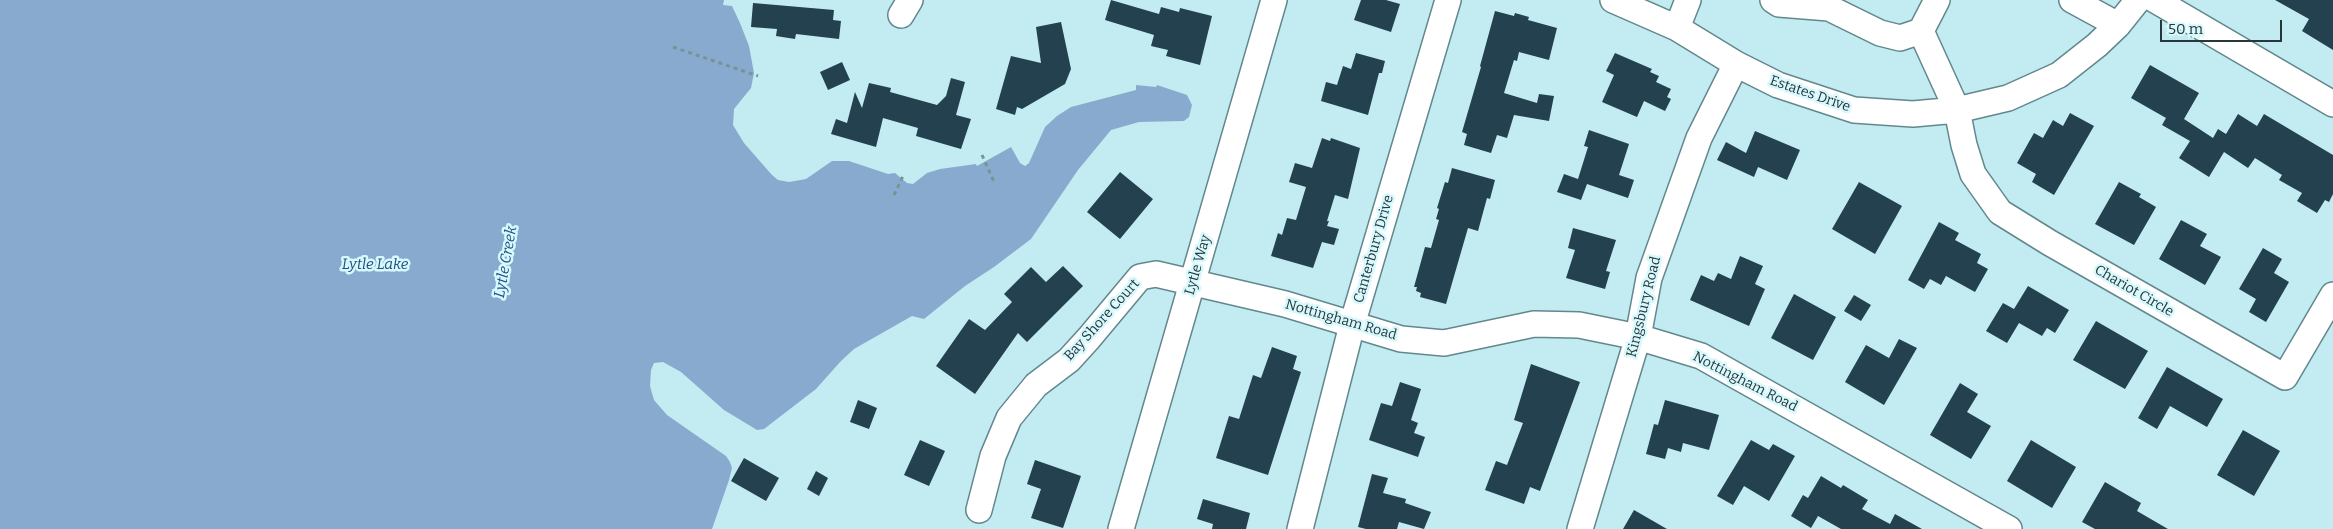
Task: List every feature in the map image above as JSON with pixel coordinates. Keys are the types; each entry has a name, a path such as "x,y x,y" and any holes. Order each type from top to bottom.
{"street":[{"name":"Lytle Way","path":"1121,529 1274,0"},
{"name":"Canterbury Drive","path":"1300,529 1352,325 1448,0"},
{"path":"1677,28 1688,0"},
{"path":"1773,0 1779,4 1829,8 1880,33 1911,34 1933,57 1957,110"},
{"path":"1911,34 1937,0"},
{"path":"2072,0 2118,25"},
{"name":"Estates Drive","path":"1622,1 1677,28 1736,64 1778,85 1854,110 1913,114 1957,110 2008,98 2059,74 2118,25 2138,0"},
{"path":"2155,0 2333,104"},
{"name":"Kingsbury Road","path":"1580,529 1638,337 1649,278 1699,138 1736,64"},
{"name":"Chariot Circle","path":"1957,110 1964,145 1973,174 2000,212 2050,243 2285,377 2333,295"},
{"name":"Bay Shore Court","path":"978,510 993,456 1009,418 1036,385 1074,354 1140,277 1156,274 1193,282"},
{"name":"Nottingham Road","path":"1193,282 1285,304 1401,339 1444,343 1534,324 1579,325 1638,337 1702,356 2008,529"}],"path":[{"path":"673,47 758,76"},
{"path":"982,155 994,182"},
{"path":"894,195 903,176"}],"water":[{"name":"Lytle Lake","path":"0,0 724,0 723,5 732,6 740,23 749,46 754,73 751,88 734,109 733,125 744,143 772,175 778,180 789,182 806,179 832,161 849,161 888,174 895,173 907,183 913,184 927,173 940,169 976,164 977,166 1011,147 1020,163 1025,166 1029,163 1045,127 1057,116 1071,107 1136,90 1136,85 1156,87 1157,85 1187,95 1192,105 1189,117 1184,121 1139,122 1111,130 1078,170 1031,239 965,286 924,319 912,316 854,349 816,389 764,429 757,430 724,410 681,372 663,362 654,363 651,370 650,386 654,400 667,415 726,456 730,462 732,468 729,480 712,529 0,529"}],"building":[{"path":"1111,0 1159,14 1161,7 1179,12 1180,8 1212,16 1200,65 1166,56 1168,50 1151,46 1154,35 1105,20"},
{"path":"1361,0 1386,0 1400,4 1391,32 1354,20"},
{"path":"2275,0 2333,0 2333,50 2302,31 2309,19"},
{"path":"753,3 834,10 833,20 841,21 839,39 796,34 795,39 776,36 777,29 751,27"},
{"path":"1495,11 1514,16 1515,13 1529,17 1528,20 1557,28 1549,60 1519,52 1517,61 1514,60 1504,93 1537,103 1539,94 1554,96 1549,121 1514,115 1507,138 1497,135 1491,153 1464,145 1467,134 1462,132"},
{"path":"1061,22 1071,69 1065,84 1022,109 1017,107 1015,115 996,109 1011,56 1041,63 1036,27"},
{"path":"1356,53 1385,61 1382,73 1379,73 1368,115 1321,101 1326,82 1337,85 1343,66 1351,69"},
{"path":"1615,53 1652,69 1650,72 1659,76 1656,82 1671,89 1667,97 1671,99 1665,111 1644,101 1637,117 1602,102 1614,75 1606,71"},
{"path":"842,62 850,80 828,90 820,72"},
{"path":"2150,65 2199,93 2184,119 2213,138 2218,129 2226,134 2238,114 2257,126 2264,114 2333,155 2333,194 2329,202 2325,200 2317,213 2297,201 2302,193 2279,180 2282,175 2255,158 2248,168 2224,152 2209,177 2179,158 2190,141 2162,125 2166,118 2131,98"},
{"path":"951,78 965,82 956,115 971,119 961,149 916,136 918,128 883,118 876,147 831,134 836,119 847,123 855,92 862,108 869,83 891,88 890,92 937,105 946,96"},
{"path":"2070,113 2094,126 2054,195 2032,182 2036,174 2017,163 2034,133 2043,138 2053,120 2063,126"},
{"path":"1589,130 1629,144 1619,175 1634,180 1628,198 1587,184 1581,200 1557,192 1564,174 1578,179 1588,147 1584,146"},
{"path":"1755,131 1800,150 1787,180 1758,167 1754,177 1717,160 1726,142 1746,153"},
{"path":"1322,138 1330,141 1331,138 1360,148 1348,199 1335,195 1327,221 1329,221 1327,226 1339,229 1334,245 1322,242 1313,268 1271,256 1278,233 1282,235 1287,218 1296,220 1306,187 1289,182 1295,163 1312,168"},
{"path":"1452,168 1495,180 1490,199 1487,198 1478,231 1468,228 1446,304 1420,297 1421,293 1416,291 1417,287 1414,287 1425,247 1431,248 1439,220 1436,219 1439,209 1437,208 1445,182 1448,183"},
{"path":"1120,172 1153,199 1120,239 1087,212"},
{"path":"1859,182 1902,206 1875,254 1832,229"},
{"path":"2119,182 2141,194 2139,197 2156,207 2134,245 2095,224"},
{"path":"2181,220 2207,234 2200,246 2221,257 2205,285 2159,259"},
{"path":"1939,222 1959,233 1955,240 1981,254 1977,263 1988,269 1975,292 1946,276 1941,285 1930,279 1924,289 1908,280"},
{"path":"1573,228 1616,240 1606,271 1610,272 1605,289 1566,278 1575,250 1568,248"},
{"path":"2263,248 2282,259 2274,273 2289,282 2266,322 2249,312 2256,299 2239,289"},
{"path":"1740,256 1763,266 1755,284 1765,289 1749,326 1690,300 1701,275 1714,281 1718,273 1731,279"},
{"path":"1063,266 1083,286 1027,342 1018,333 975,394 936,366 969,319 985,330 1012,302 1004,294 1031,267 1046,282"},
{"path":"2028,286 2069,310 2055,333 2047,328 2042,336 2019,323 2007,343 1986,331 2003,303 2014,309"},
{"path":"1794,294 1836,317 1813,360 1771,338"},
{"path":"1854,295 1871,305 1861,321 1844,311"},
{"path":"2096,321 2148,351 2125,389 2073,360"},
{"path":"1899,339 1917,348 1884,405 1845,382 1866,345 1889,358"},
{"path":"1272,347 1297,356 1293,369 1301,372 1268,475 1216,458 1229,416 1239,419 1253,375 1261,378"},
{"path":"1531,364 1580,382 1540,491 1530,487 1524,504 1485,490 1496,461 1507,465 1523,423 1514,420"},
{"path":"2167,367 2223,399 2207,427 2170,406 2157,429 2138,418"},
{"path":"1400,382 1421,389 1411,420 1418,423 1414,433 1425,437 1418,457 1369,440 1381,403 1392,406"},
{"path":"1960,383 1978,394 1967,412 1991,426 1971,459 1930,435"},
{"path":"858,400 877,408 869,429 850,422"},
{"path":"1665,400 1719,415 1709,450 1683,443 1681,452 1668,448 1665,459 1646,454 1654,424 1658,425"},
{"path":"2243,430 2280,451 2254,496 2217,475"},
{"path":"920,440 945,451 929,486 904,475"},
{"path":"1751,440 1769,450 1773,444 1795,456 1769,501 1744,486 1733,505 1717,496"},
{"path":"2031,440 2076,467 2052,508 2007,481"},
{"path":"744,458 779,478 766,501 731,481"},
{"path":"1035,460 1081,476 1063,528 1031,518 1041,489 1027,484"},
{"path":"816,471 828,478 819,496 807,489"},
{"path":"1372,474 1388,478 1383,493 1406,499 1405,503 1431,512 1424,529 1399,522 1397,529 1366,529 1358,527"},
{"path":"1821,476 1841,488 1843,485 1868,500 1862,509 1890,524 1895,514 1922,529 1841,529 1818,516 1811,528 1791,516 1803,495 1808,498"},
{"path":"2105,482 2141,503 2137,511 2168,529 2095,529 2082,522"},
{"path":"1203,499 1250,513 1246,529 1212,529 1213,524 1197,519"},
{"path":"1634,510 1667,529 1623,529"}],"water label":[{"name":"Lytle Creek","path":"506,262"}]}
